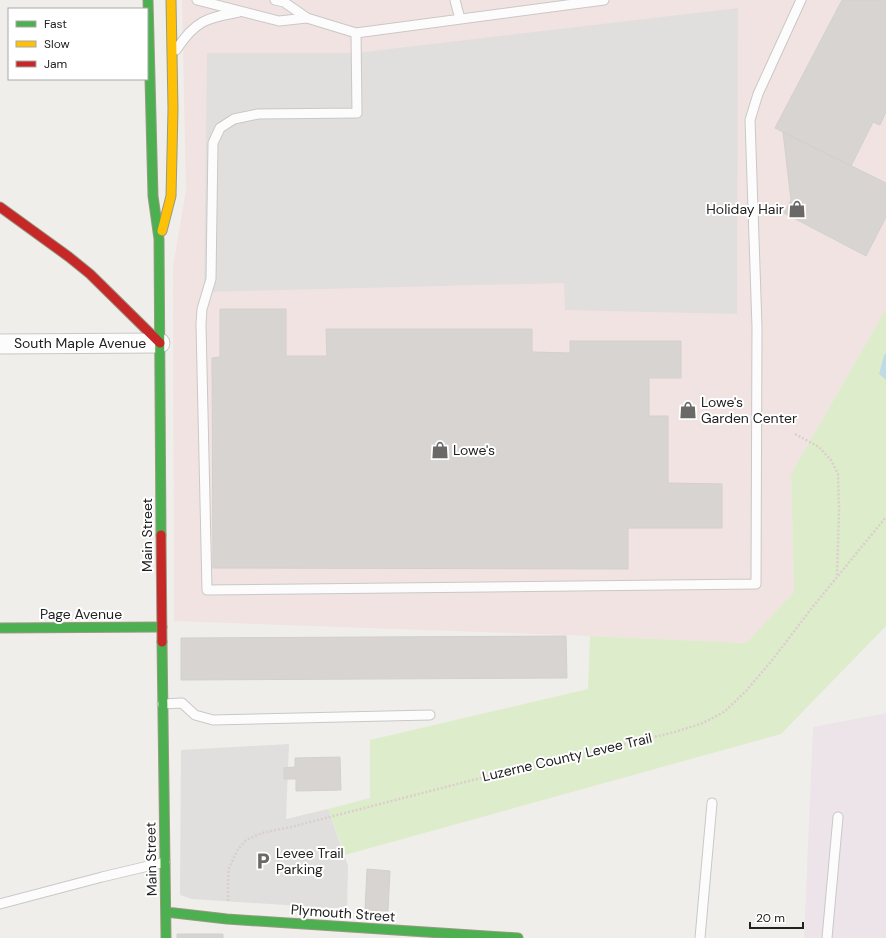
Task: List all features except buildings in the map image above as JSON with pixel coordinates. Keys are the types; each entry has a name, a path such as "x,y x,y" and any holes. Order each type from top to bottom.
{"street":[{"path":"148,0 153,196 159,240"},
{"path":"159,240 171,196 173,109 171,0"},
{"path":"0,207 90,274 160,343"},
{"name":"Main Street","path":"159,240 162,704 166,938"},
{"name":"South Maple Avenue","path":"0,344 160,343"},
{"name":"Page Avenue","path":"0,628 162,627"},
{"name":"Plymouth Street","path":"166,912 227,919 518,938"}],"lane":[{"path":"197,0 279,21 307,18"},
{"path":"275,0 284,2 307,18 356,33 603,0"},
{"path":"455,0 460,19"},
{"path":"356,33 358,113 258,114 234,119 220,128 213,143 210,280 202,309 201,324 207,590 756,584 757,326 750,120 758,94 801,0"},
{"path":"172,56 193,29 204,21 217,16 242,11"},
{"path":"162,704 182,703 195,715 213,720 430,715"},
{"path":"700,938 712,803"},
{"path":"827,938 838,817"},
{"path":"0,904 165,862"}],"path":[{"path":"795,434 819,447 831,460 838,474 838,577"},
{"name":"Luzerne County Levee Trail","path":"227,919 229,868 238,848 246,840 262,833 295,826 477,779 675,732 703,723 724,712 746,691 773,659 811,609 886,517"}],"shaded area":[{"path":"182,0 886,0 886,309 791,474 794,592 746,643 174,621 173,267 186,190"},
{"path":"738,8 737,314 565,310 564,283 204,292 207,53 356,53"},
{"path":"886,713 886,938 804,938 813,727"},
{"path":"289,744 286,819 328,809 348,866 347,909 192,899 180,895 181,750"}],"green space":[{"path":"886,309 886,353 884,355 879,374 886,380 886,626 781,734 345,855 328,809 370,798 370,740 588,689 590,636 746,643 794,592 791,474"}],"water":[{"path":"886,353 886,380 879,374 884,355"}],"traffic: fast":[{"path":"148,0 153,196 159,239 161,535"},
{"path":"0,628 162,627"},
{"path":"162,642 166,938"},
{"path":"166,912 227,919 518,938"}],"traffic: slow":[{"path":"162,231 171,196 173,109 171,0"}],"traffic: jam":[{"path":"0,207 90,274 160,343"},
{"path":"161,535 162,642"}],"place":[{"name":"Holiday Hair","path":"797,209"},
{"name":"Lowe's Garden Center","path":"688,410"},
{"name":"Lowe's","path":"440,450"},
{"name":"Levee Trail Parking","path":"263,861"}]}
